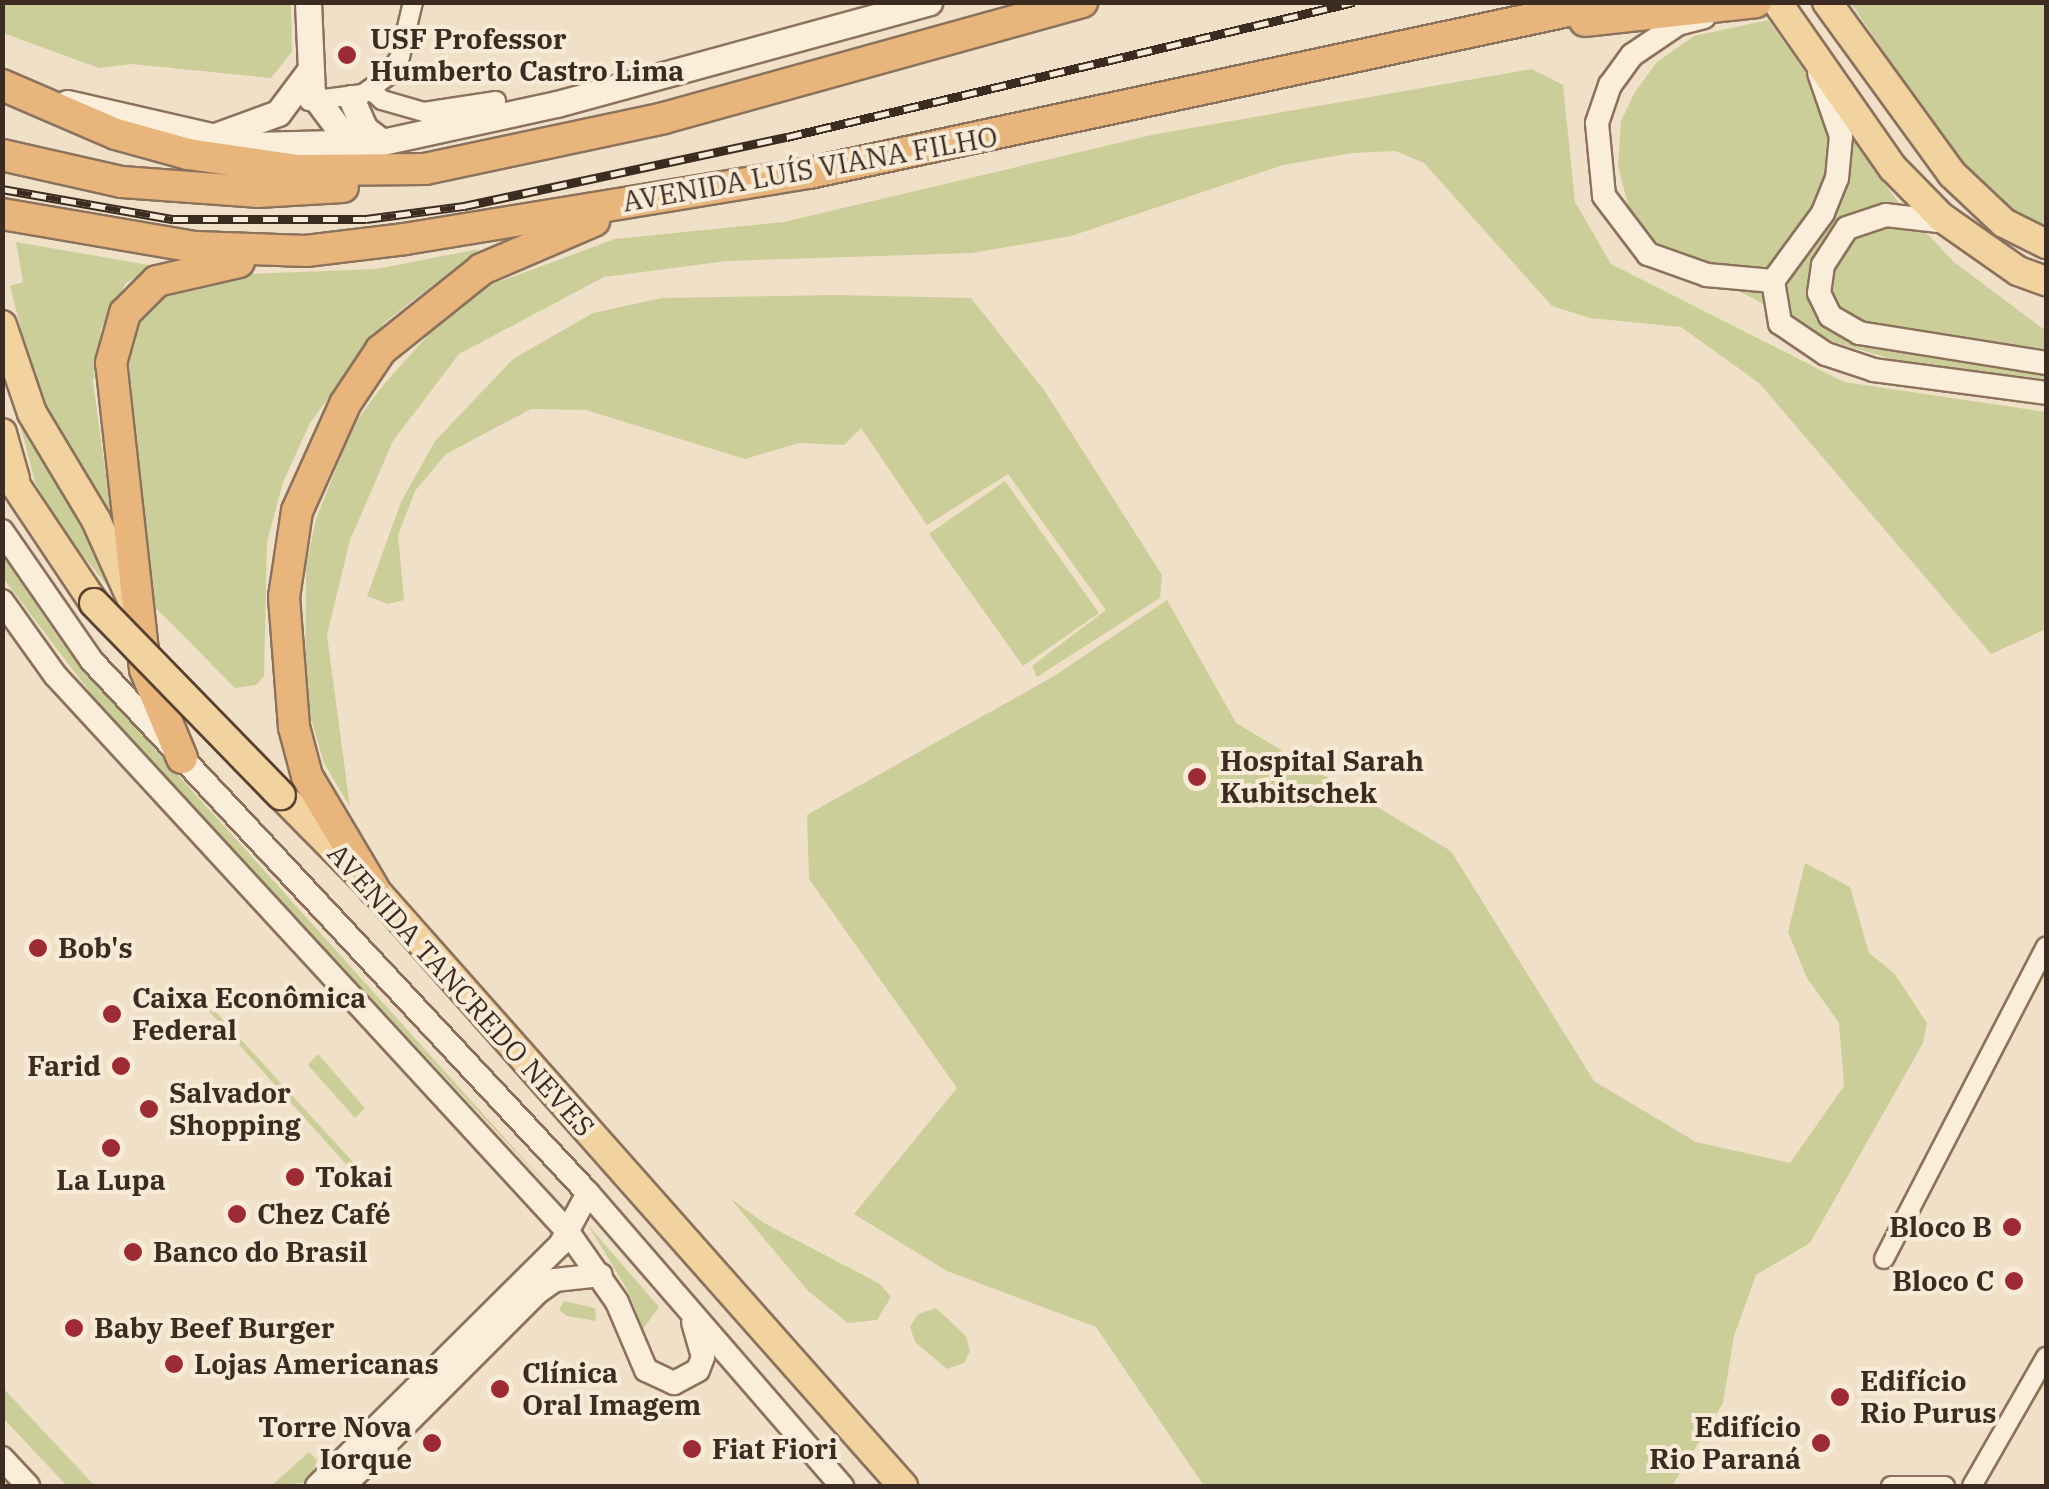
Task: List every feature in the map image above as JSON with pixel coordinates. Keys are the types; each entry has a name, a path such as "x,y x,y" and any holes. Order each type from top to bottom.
{"highway":[{"path":"2,156 122,182 271,192 362,184 664,118 1082,2"},
{"name":"AVENIDA LUÍS VIANA FILHO","path":"2,214 136,241 306,251 643,201 1080,118 1610,2"},
{"path":"1463,34 1750,4"},
{"path":"10,88 116,134 188,154 298,170 424,170"},
{"path":"374,888 307,776 286,682 288,554 312,466 381,350 431,305 482,268 643,201"},
{"path":"182,758 145,669 134,604 111,385 114,341 126,314 157,281 179,272 306,251"}],"main road":[{"path":"303,100 308,72 308,2"},
{"path":"10,88 209,137 287,147 382,142 538,109 929,2"},
{"path":"1777,2 1894,168 1947,222 2018,270 2046,281"},
{"path":"1827,2 1952,174 2004,223 2046,244"},
{"path":"361,94 365,130 382,142"},
{"path":"209,137 258,125 303,100"},
{"path":"303,100 350,144"},
{"path":"2,326 32,413 96,520 134,604"},
{"path":"2,433 19,495"},
{"name":"AVENIDA TANCREDO NEVES","path":"2,466 94,602 374,888 903,1486"}],"street":[{"path":"361,94 400,57 413,2"},
{"path":"1750,4 1678,24 1632,55 1610,86 1597,122 1597,158 1604,196 1648,254 1707,276 1773,281"},
{"path":"1812,56 1841,136 1838,178 1815,226 1773,281 1780,323 1826,354 1923,381 2046,393"},
{"path":"303,100 361,94 424,112 496,101"},
{"path":"1947,222 1886,215 1847,228 1823,265 1819,294 1830,316 1860,333 2046,364"},
{"path":"2018,270 2046,300"},
{"name":"AVENIDA TANCREDO NEVES","path":"2,530 92,661 588,1194 842,1486"},
{"path":"2,600 55,675 568,1232 601,1275 646,1370 657,1379 688,1379 698,1370 703,1357 688,1309"},
{"path":"1884,1259 2046,947"},
{"path":"318,1486 568,1232 588,1194"},
{"path":"344,1486 538,1292 554,1280 601,1275"},
{"path":"1972,1486 2046,1357"},
{"path":"388,1442 416,1384"},
{"path":"2,1458 28,1486"},
{"path":"1891,1486 1945,1486"}],"green space":[{"path":"2,3 291,3 292,52 271,78 132,64 99,68 3,33"},
{"path":"1851,3 2046,3 2046,230 2011,211 1958,163"},
{"path":"1768,20 1901,206 1954,262 2046,331 2046,379 1901,362 1834,342 1663,250 1630,212 1618,166 1621,121 1635,92 1657,62 1694,36"},
{"path":"1532,69 1563,85 1575,202 1611,264 1844,382 2046,412 2046,629 1991,654 1759,383 1681,327 1590,318 1552,306 1424,163 1396,151 1352,153 1283,165 1071,236 972,253 727,261 604,277 459,354 393,441 350,540 327,635 350,807 324,763 305,698 306,565 316,519 354,424 430,333 490,285 615,239 784,222 1156,134"},
{"path":"16,242 155,266 126,283 101,329 93,382 112,519 64,447 30,364 10,286 23,282"},
{"path":"479,249 384,323 310,423 283,482 267,542 264,676 256,685 235,688 156,608 135,503 120,358 148,300 225,275 376,269"},
{"path":"662,298 971,298 1044,390 1162,575 1160,598 1037,677 1032,666 1106,610 1008,474 927,525 861,428 844,445 799,443 745,459 586,410 531,409 446,454 415,491 398,535 404,600 388,604 367,596 401,502 435,441 513,359 593,313"},
{"path":"9,382 82,518 111,590 61,529 35,482"},
{"path":"1005,481 1099,613 1023,666 929,534"},
{"path":"2,554 58,637 125,716 556,1195 114,724 3,578"},
{"path":"1167,600 1236,723 1451,851 1594,1081 1696,1142 1790,1163 1844,1086 1839,1023 1807,978 1788,932 1805,863 1850,887 1869,953 1894,973 1927,1023 1923,1043 1810,1243 1756,1275 1734,1336 1723,1403 1672,1486 1204,1486 1096,1327 947,1271 854,1214 957,1088 809,879 807,815 1054,676"},
{"path":"212,1008 375,1186 370,1191 207,1009"},
{"path":"318,1054 365,1108 355,1118 308,1065"},
{"path":"730,1198 764,1223 880,1284 891,1297 877,1320 848,1323 808,1291"},
{"path":"588,1225 659,1307 643,1329 628,1291"},
{"path":"564,1301 595,1308 596,1321 567,1316 559,1310"},
{"path":"936,1308 966,1336 970,1351 964,1363 947,1369 915,1342 910,1327 918,1314"},
{"path":"2,1388 95,1486 67,1486 3,1418"},
{"path":"309,1452 317,1460 310,1482 271,1486"}],"railway":[{"path":"2,189 173,219 366,219 464,206 787,137 1354,2"}],"place":[{"name":"USF Professor Humberto Castro Lima","path":"347,55"},
{"name":"Hospital Sarah Kubitschek","path":"1197,777"},
{"name":"Bob's","path":"38,948"},
{"name":"Caixa Econômica Federal","path":"112,1014"},
{"name":"Farid","path":"121,1066"},
{"name":"Salvador Shopping","path":"149,1109"},
{"name":"La Lupa","path":"111,1148"},
{"name":"Tokai","path":"295,1177"},
{"name":"Chez Café","path":"237,1214"},
{"name":"Bloco B","path":"2012,1227"},
{"name":"Banco do Brasil","path":"133,1252"},
{"name":"Bloco C","path":"2014,1281"},
{"name":"Baby Beef Burger","path":"74,1328"},
{"name":"Lojas Americanas","path":"174,1364"},
{"name":"Clínica Oral Imagem","path":"500,1389"},
{"name":"Edifício Rio Purus","path":"1840,1397"},
{"name":"Torre Nova Iorque","path":"432,1443"},
{"name":"Edifício Rio Paraná","path":"1821,1443"},
{"name":"Fiat Fiori","path":"692,1449"}]}
